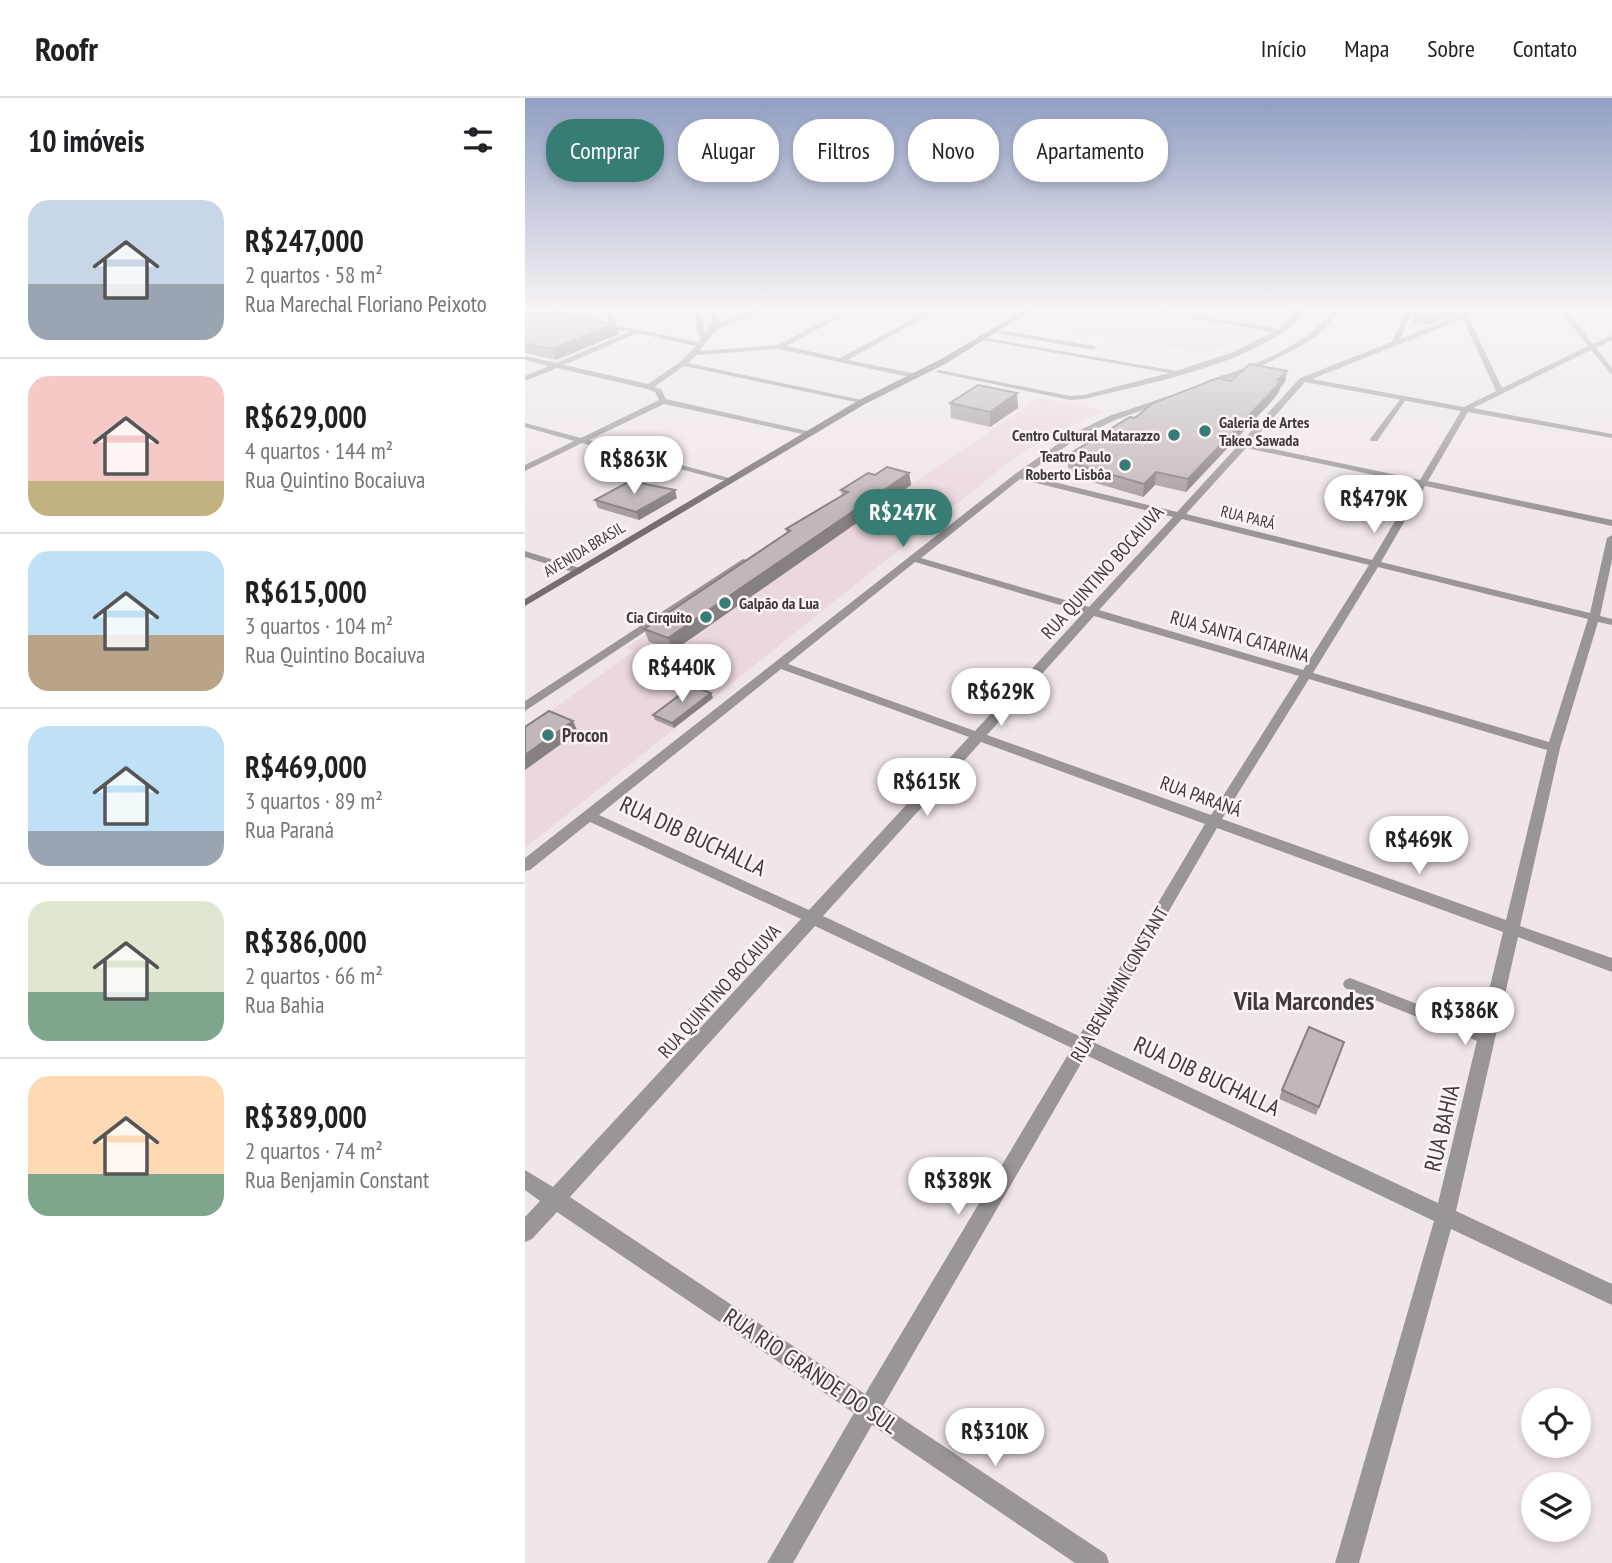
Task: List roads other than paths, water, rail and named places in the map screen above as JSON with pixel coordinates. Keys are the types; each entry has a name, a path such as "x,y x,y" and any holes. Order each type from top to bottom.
{"street":[{"path":"607,377 649,387 658,391 663,401"},
{"path":"649,387 663,377"},
{"path":"746,377 862,402"},
{"name":"AVENIDA BRASIL","path":"525,603 862,402 911,377"},
{"path":"966,377 1070,398 1084,397 1158,377"},
{"path":"525,866 1018,475 1075,436 1112,418 1218,377"},
{"name":"RUA QUINTINO BOCAIUVA","path":"525,1232 1303,380 1310,377"},
{"path":"1494,377 1500,391"},
{"path":"1466,409 1528,377"},
{"path":"1303,380 1612,436"},
{"path":"525,468 663,401 809,434"},
{"name":"RUA BENJAMIN CONSTANT","path":"779,1563 1214,821 1375,564 1466,409"},
{"path":"525,425 730,481"},
{"path":"1244,445 1612,523"},
{"name":"RUA PARÁ","path":"1018,475 1612,622"},
{"name":"RUA BAHIA","path":"1347,1563 1445,1215 1554,748 1594,618 1612,538"},
{"path":"525,554 579,571"},
{"path":"525,707 755,555"},
{"name":"RUA SANTA CATARINA","path":"915,559 1554,748"},
{"name":"RUA PARANÁ","path":"778,664 1612,965"},
{"name":"RUA DIB BUCHALLA","path":"589,816 813,918 1612,1295"},
{"name":"RUA RIO GRANDE DO SUL","path":"525,1179 1097,1563"}],"lane":[{"path":"1374,439 1404,398"},
{"path":"1350,984 1487,1038"}],"place":[{"name":"Galeria de Artes Takeo Sawada","path":"1205,431"},
{"name":"Centro Cultural Matarazzo","path":"1174,435"},
{"name":"Teatro Paulo Roberto Lisbôa","path":"1125,465"},
{"name":"Galpão da Lua","path":"725,603"},
{"name":"Cia Cirquito","path":"706,617"},
{"name":"Procon","path":"548,735"}],"district":[{"name":"Vila Marcondes","path":"1304,1001"}]}
